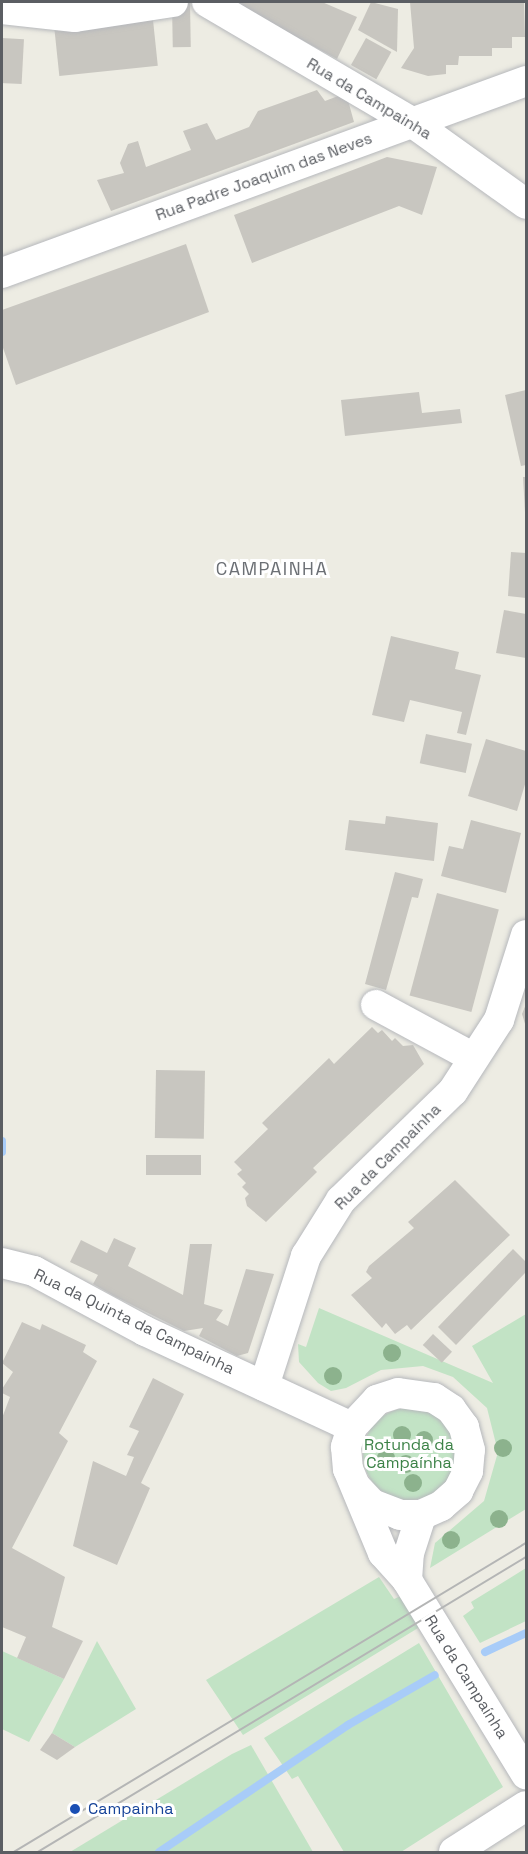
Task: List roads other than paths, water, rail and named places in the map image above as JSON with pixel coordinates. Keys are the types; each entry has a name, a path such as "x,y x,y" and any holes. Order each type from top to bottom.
{"street":[{"path":"2,9 75,17 173,2"},
{"name":"Rua da Campainha","path":"207,2 413,123 526,204"},
{"name":"Rua Padre Joaquim das Neves","path":"2,273 526,81"},
{"name":"Rua da Campainha","path":"264,1386 306,1256 340,1200 453,1091 499,1020 526,935"},
{"path":"376,1005 474,1058"},
{"name":"Rua da Quinta da Campainha","path":"2,1263 34,1271 145,1331 264,1386"},
{"path":"264,1386 352,1426 377,1400 398,1393 434,1398 452,1409 464,1427 470,1450 468,1471 458,1491 441,1506 421,1515 400,1515 372,1504 357,1488"},
{"name":"Rua da Campaínha","path":"352,1426 346,1447 348,1468 382,1552 407,1580 526,1774"},
{"path":"407,1580 410,1552 421,1515"},
{"path":"454,1852 526,1806"}],"waterway":[{"path":"2,1141 2,1152"},
{"path":"485,1652 526,1633"},
{"path":"159,1852 348,1725 435,1675"}],"tram line":[{"path":"14,1852 526,1543"},
{"path":"38,1852 526,1557"}],"place":[{"name":"Campainha","path":"75,1809"}],"district":[{"name":"CAMPAINHA","path":"272,569"}],"park label":[{"name":"Rotunda da Campaínha","path":"409,1454"}]}
